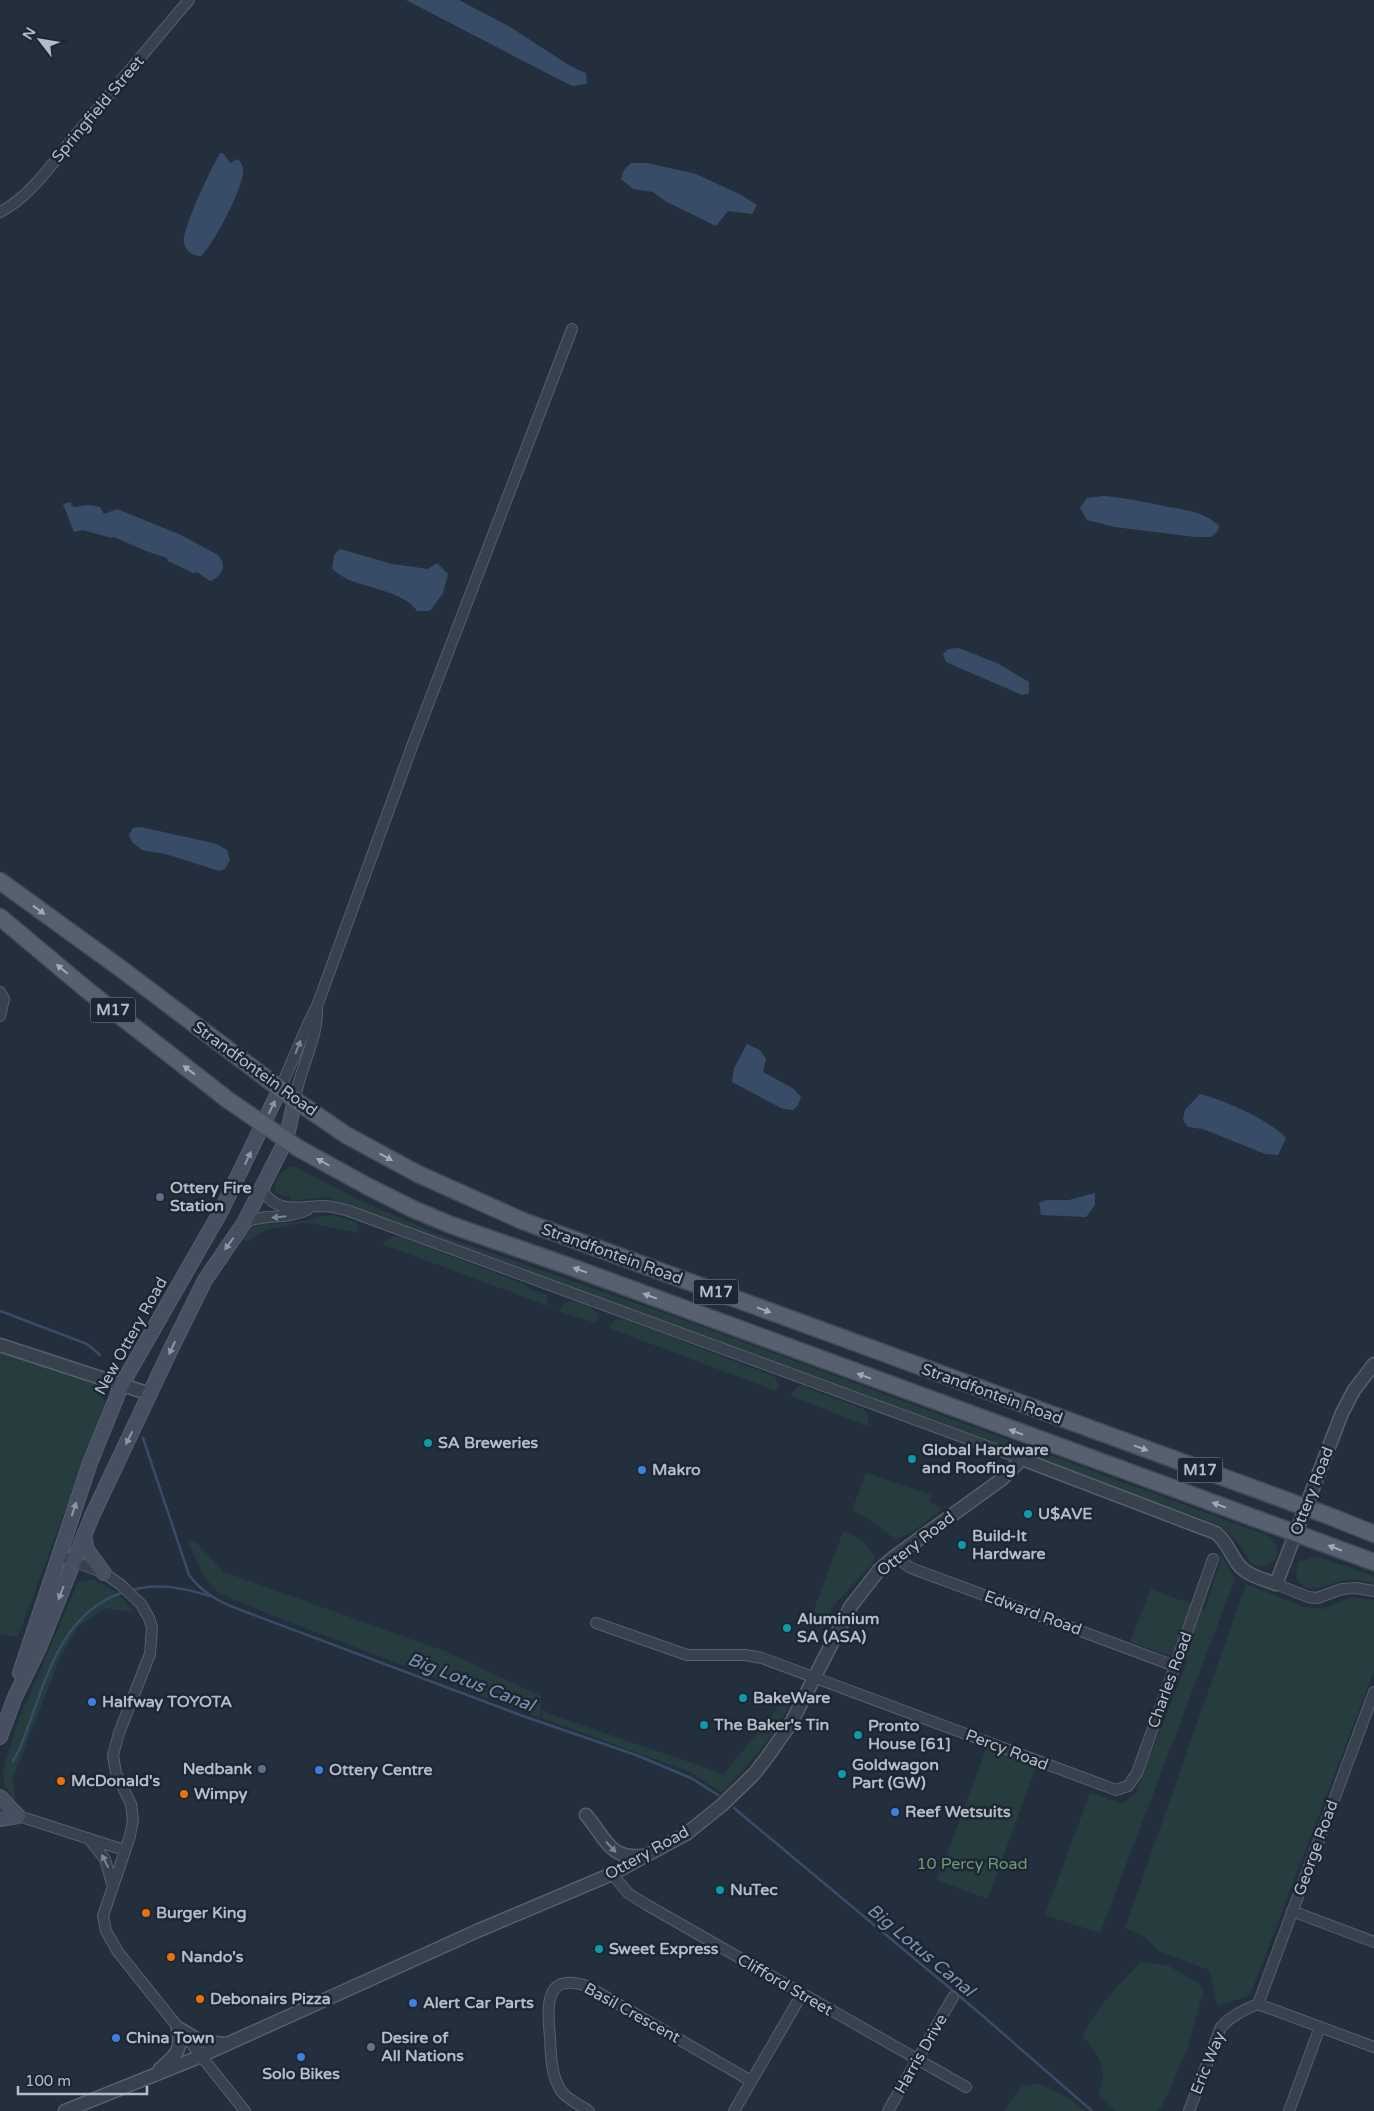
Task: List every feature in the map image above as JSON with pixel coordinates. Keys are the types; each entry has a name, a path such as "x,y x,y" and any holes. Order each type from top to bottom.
{"main road":[{"name":"Strandfontein Road","path":"0,881 120,968 294,1100 346,1135 403,1166 477,1202 523,1221 1374,1534"},
{"name":"Strandfontein Road","path":"0,917 87,990 228,1100 286,1140 369,1187 451,1224 1374,1562"},
{"name":"New Ottery Road","path":"15,1697 20,1671 34,1627 60,1556 90,1463 122,1384 221,1211 280,1089"},
{"name":"New Ottery Road","path":"0,1737 15,1697 39,1648 84,1535 150,1394 205,1280 244,1223 286,1140 294,1100"},
{"path":"84,1535 87,1550 104,1573"},
{"path":"0,1797 18,1816"},
{"path":"0,1819 18,1816"}],"street":[{"name":"Springfield Street","path":"0,212 24,195 190,0"},
{"path":"280,1089 317,1006 411,749 572,329"},
{"path":"0,992 4,999 0,1016"},
{"path":"294,1100 318,1020 317,1006"},
{"path":"261,1189 266,1197 278,1205 285,1207 328,1206 357,1214 1216,1533 1224,1539 1238,1564 1244,1570 1308,1597 1317,1598 1342,1589 1367,1589 1374,1591"},
{"path":"244,1223 254,1219 297,1214 312,1207"},
{"path":"0,1344 150,1394"},
{"name":"Ottery Road","path":"1276,1584 1344,1409 1354,1390 1374,1364"},
{"name":"Ottery Road","path":"65,2111 81,2109 477,1931 612,1874 686,1834 722,1805 754,1774 780,1740 791,1723 851,1606 879,1570 894,1556 1002,1479 1022,1460"},
{"path":"60,1556 104,1573 121,1585 145,1610 152,1628 150,1654 119,1733 113,1755 116,1773 131,1804 132,1829 103,1916 106,1931 118,1952 245,2111"},
{"name":"Edward Road","path":"894,1556 911,1568 1175,1666"},
{"name":"Charles Road","path":"1116,1790 1128,1786 1138,1772 1213,1559"},
{"name":"Percy Road","path":"596,1623 687,1654 753,1656 1116,1790"},
{"name":"George Road","path":"1258,2004 1374,1692"},
{"path":"0,1810 124,1850"},
{"path":"586,1815 615,1852 627,1857 648,1856"},
{"path":"88,1838 105,1859 112,1888"},
{"name":"Clifford Street","path":"612,1874 628,1893 647,1906 966,2087"},
{"path":"1292,1911 1374,1942"},
{"name":"Basil Crescent","path":"589,2111 569,2099 562,2092 552,2069 548,2004 554,1989 561,1984 569,1982 587,1986 751,2081"},
{"path":"734,2111 802,1994"},
{"name":"Harris Drive","path":"888,2111 953,1997"},
{"path":"1258,2004 1374,2047"},
{"name":"Eric Way","path":"1189,2111 1221,2027 1228,2018 1258,2004"},
{"path":"1289,2111 1320,2027"},
{"path":"178,2028 200,2041 226,2044"},
{"path":"151,2077 174,2056 178,2049 181,2040 178,2028"}],"green space":[{"path":"294,1166 363,1202 437,1234 675,1317 1269,1536 1277,1548 1276,1558 1267,1565 1253,1565 1236,1540 1219,1525 326,1197 291,1201 290,1197 276,1193 275,1184 282,1173"},
{"path":"333,1215 356,1222 359,1228 358,1233 301,1223 268,1229 246,1242 242,1239 251,1228 262,1224 299,1222"},
{"path":"393,1236 401,1237 524,1284 530,1289 547,1295 548,1306 382,1244"},
{"path":"570,1301 579,1302 591,1307 599,1317 596,1323 558,1311 564,1304"},
{"path":"618,1319 627,1320 763,1372 775,1377 779,1386 776,1391 609,1328 613,1321"},
{"path":"0,1351 94,1382 105,1403 18,1637 0,1634"},
{"path":"803,1385 864,1409 868,1415 868,1422 872,1425 871,1427 790,1396 797,1387"},
{"path":"866,1473 931,1495 929,1501 943,1509 913,1531 896,1540 875,1523 852,1510"},
{"path":"843,1532 862,1541 875,1557 872,1564 833,1606 828,1618 813,1612"},
{"path":"187,1540 195,1541 224,1572 447,1652 541,1696 540,1718 219,1593 205,1578"},
{"path":"1220,1556 1222,1556 1235,1579 1100,1933 1045,1915 1090,1793 1123,1803 1136,1792 1187,1661 1130,1642 1151,1589 1205,1609 1220,1563"},
{"path":"1315,1556 1374,1576 1374,1584 1360,1580 1350,1580 1315,1588 1304,1586 1297,1577 1296,1569 1298,1562"},
{"path":"92,1579 116,1592 133,1613 105,1608 77,1628 59,1660 13,1778 15,1801 5,1787 3,1771 17,1724 78,1582"},
{"path":"1246,1584 1304,1607 1323,1609 1351,1597 1374,1600 1374,1671 1250,1995 1218,2006 1209,1970 1159,1951 1145,1937 1125,1928"},
{"path":"785,1698 791,1701 785,1714 760,1750 722,1793 692,1773 542,1718 542,1710 724,1774"},
{"name":"10 Percy Road","path":"987,1747 1036,1766 988,1899 937,1880"},
{"path":"1140,1962 1167,1965 1201,1985 1203,1992 1187,2050 1162,2106 1157,2111 1116,2111 1098,2093 1103,2077 1102,2070 1097,2056 1083,2036 1094,2015"},
{"path":"1037,2084 1062,2095 1085,2111 1004,2111 1022,2086"}],"water":[{"path":"406,0 459,0 510,27 572,67 586,73 587,84 573,86 564,82"},
{"path":"220,153 223,153 230,163 238,159 243,173 238,192 212,241 201,256 195,255 186,249 184,236 198,198"},
{"path":"631,163 647,163 696,174 741,195 757,205 752,214 728,211 716,226 665,201 653,192 633,189 621,179 624,170"},
{"path":"1104,496 1136,500 1196,512 1219,526 1218,531 1211,537 1195,537 1115,527 1087,520 1080,508 1087,498"},
{"path":"71,502 71,505 75,507 88,505 100,507 104,514 117,509 181,535 218,555 223,563 222,570 218,577 210,581 197,572 193,573 168,561 167,558 114,537 111,538 83,530 74,532 63,504"},
{"path":"340,549 392,564 428,569 437,563 448,574 443,593 430,611 417,611 405,600 349,580 332,569 334,555"},
{"path":"959,648 999,664 1029,682 1029,693 1022,695 946,662 943,654 948,649"},
{"path":"141,827 217,844 227,850 230,860 225,869 219,871 166,854 142,850 132,842 129,835 133,828"},
{"path":"747,1044 760,1050 766,1059 763,1072 794,1089 801,1097 798,1105 793,1110 783,1109 732,1082 734,1068"},
{"path":"1200,1094 1246,1112 1279,1131 1286,1138 1278,1155 1265,1154 1203,1129 1188,1127 1183,1120 1185,1110"},
{"path":"1095,1193 1095,1205 1086,1217 1041,1215 1039,1203 1046,1200 1069,1200"}],"waterway":[{"path":"0,1311 87,1344 100,1355"},
{"name":"Big Lotus Canal","path":"143,1438 189,1575 211,1596 238,1609 523,1716 636,1755 691,1778 718,1795"},
{"path":"130,1591 140,1588 170,1587 210,1596"},
{"path":"13,1761 20,1748 56,1656 68,1636 82,1618 101,1603 124,1592"},
{"name":"Big Lotus Canal","path":"734,1808 976,2010 1092,2111"}],"place":[{"name":"Ottery Fire Station","path":"160,1197"},
{"name":"SA Breweries","path":"428,1443"},
{"name":"Global Hardware and Roofing","path":"912,1459"},
{"name":"Makro","path":"642,1470"},
{"name":"U$AVE","path":"1028,1514"},
{"name":"Build-It Hardware","path":"962,1545"},
{"name":"Aluminium SA (ASA)","path":"787,1628"},
{"name":"BakeWare","path":"743,1698"},
{"name":"Halfway TOYOTA","path":"92,1702"},
{"name":"The Baker's Tin","path":"704,1725"},
{"name":"Pronto House [61]","path":"858,1735"},
{"name":"Nedbank","path":"262,1769"},
{"name":"Ottery Centre","path":"319,1770"},
{"name":"Goldwagon Part (GW)","path":"842,1774"},
{"name":"McDonald's","path":"61,1781"},
{"name":"Wimpy","path":"184,1794"},
{"name":"Reef Wetsuits","path":"895,1812"},
{"name":"NuTec","path":"720,1890"},
{"name":"Burger King","path":"146,1913"},
{"name":"Sweet Express","path":"599,1949"},
{"name":"Nando's","path":"171,1957"},
{"name":"Debonairs Pizza","path":"200,1999"},
{"name":"Alert Car Parts","path":"413,2003"},
{"name":"China Town","path":"116,2038"},
{"name":"Desire of All Nations","path":"371,2047"},
{"name":"Solo Bikes","path":"301,2057"}]}
